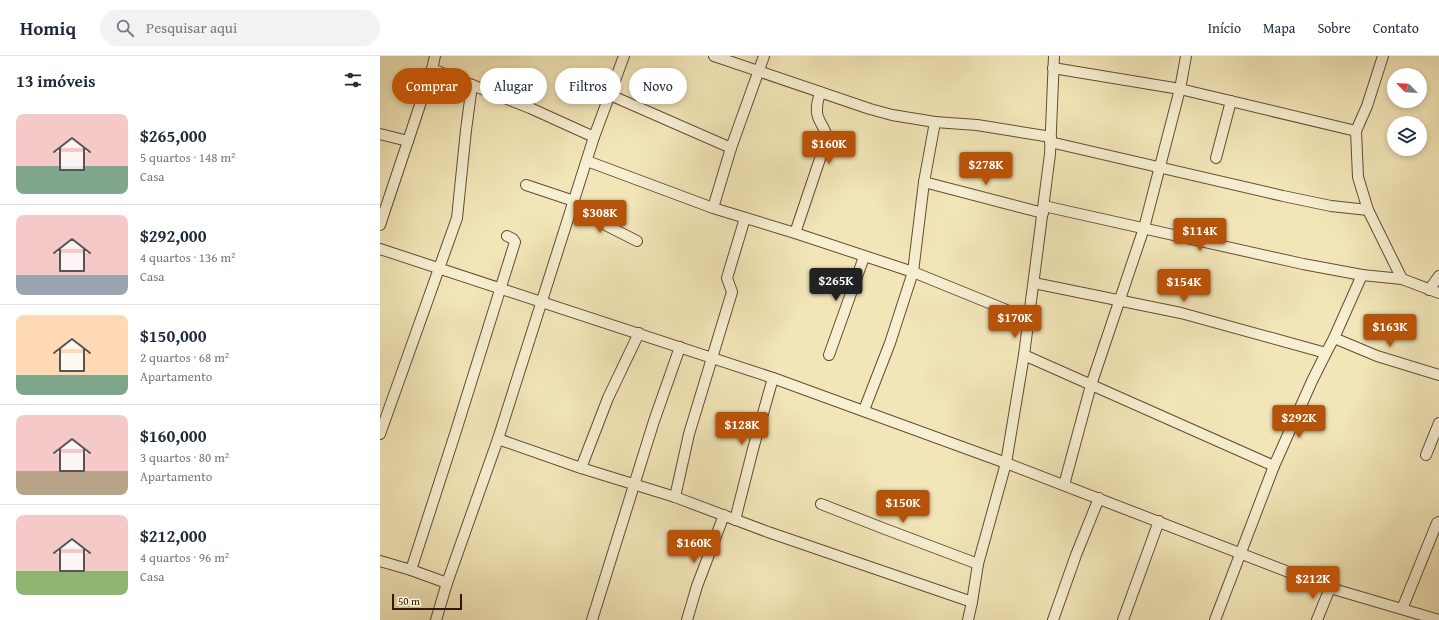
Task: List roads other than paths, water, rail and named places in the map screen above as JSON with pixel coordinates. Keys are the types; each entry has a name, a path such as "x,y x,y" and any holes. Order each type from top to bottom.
{"street":[{"path":"432,68 435,56"},
{"path":"620,68 624,56"},
{"path":"714,56 870,109 935,122 977,125 1051,140 1283,196 1331,206 1368,210"},
{"path":"713,208 730,148 764,56"},
{"path":"968,620 978,564 1006,463 1024,355 1051,140 1054,56"},
{"path":"1064,485 1091,385 1144,228 1161,167 1180,89 1186,56"},
{"path":"1383,56 1356,131 1358,177 1368,210 1402,278"},
{"path":"1053,68 1180,89 1356,131"},
{"path":"472,85 530,108 594,137"},
{"path":"795,233 827,138 825,130 818,117 817,109 820,92"},
{"path":"621,100 730,148"},
{"path":"1216,158 1231,101"},
{"path":"380,225 420,104"},
{"path":"380,434 457,218 469,104"},
{"path":"436,620 447,583 498,439 594,137 607,104"},
{"path":"864,410 890,343 913,272 924,182 935,122"},
{"path":"380,134 408,141"},
{"path":"587,161 713,208 913,272 1004,309 1029,321"},
{"path":"924,182 1043,210 1144,228 1303,264 1362,275 1402,278 1434,291 1439,276"},
{"path":"526,185 573,205 637,241"},
{"path":"675,497 690,434 732,292 727,278 745,218"},
{"path":"411,570 502,288 515,242 507,236"},
{"path":"380,249 773,378 864,410 1099,498 1330,588 1439,620"},
{"path":"829,355 864,257"},
{"path":"1215,620 1242,553 1274,466 1312,380 1334,338 1362,275"},
{"path":"1034,283 1119,302 1181,313 1326,353"},
{"path":"581,468 608,398 639,334"},
{"path":"1334,338 1377,356 1439,375"},
{"path":"592,620 654,420 680,347"},
{"path":"1024,355 1274,466"},
{"path":"735,520 773,378"},
{"path":"1426,455 1439,423"},
{"path":"498,439 581,468 675,497 768,532 972,602"},
{"path":"1053,620 1076,555 1099,498"},
{"path":"822,504 885,530 978,564"},
{"path":"686,620 697,586 724,515"},
{"path":"1123,620 1159,521"},
{"path":"1402,609 1437,523 1439,522"},
{"path":"380,561 447,583"},
{"path":"1317,620 1330,588"}]}
